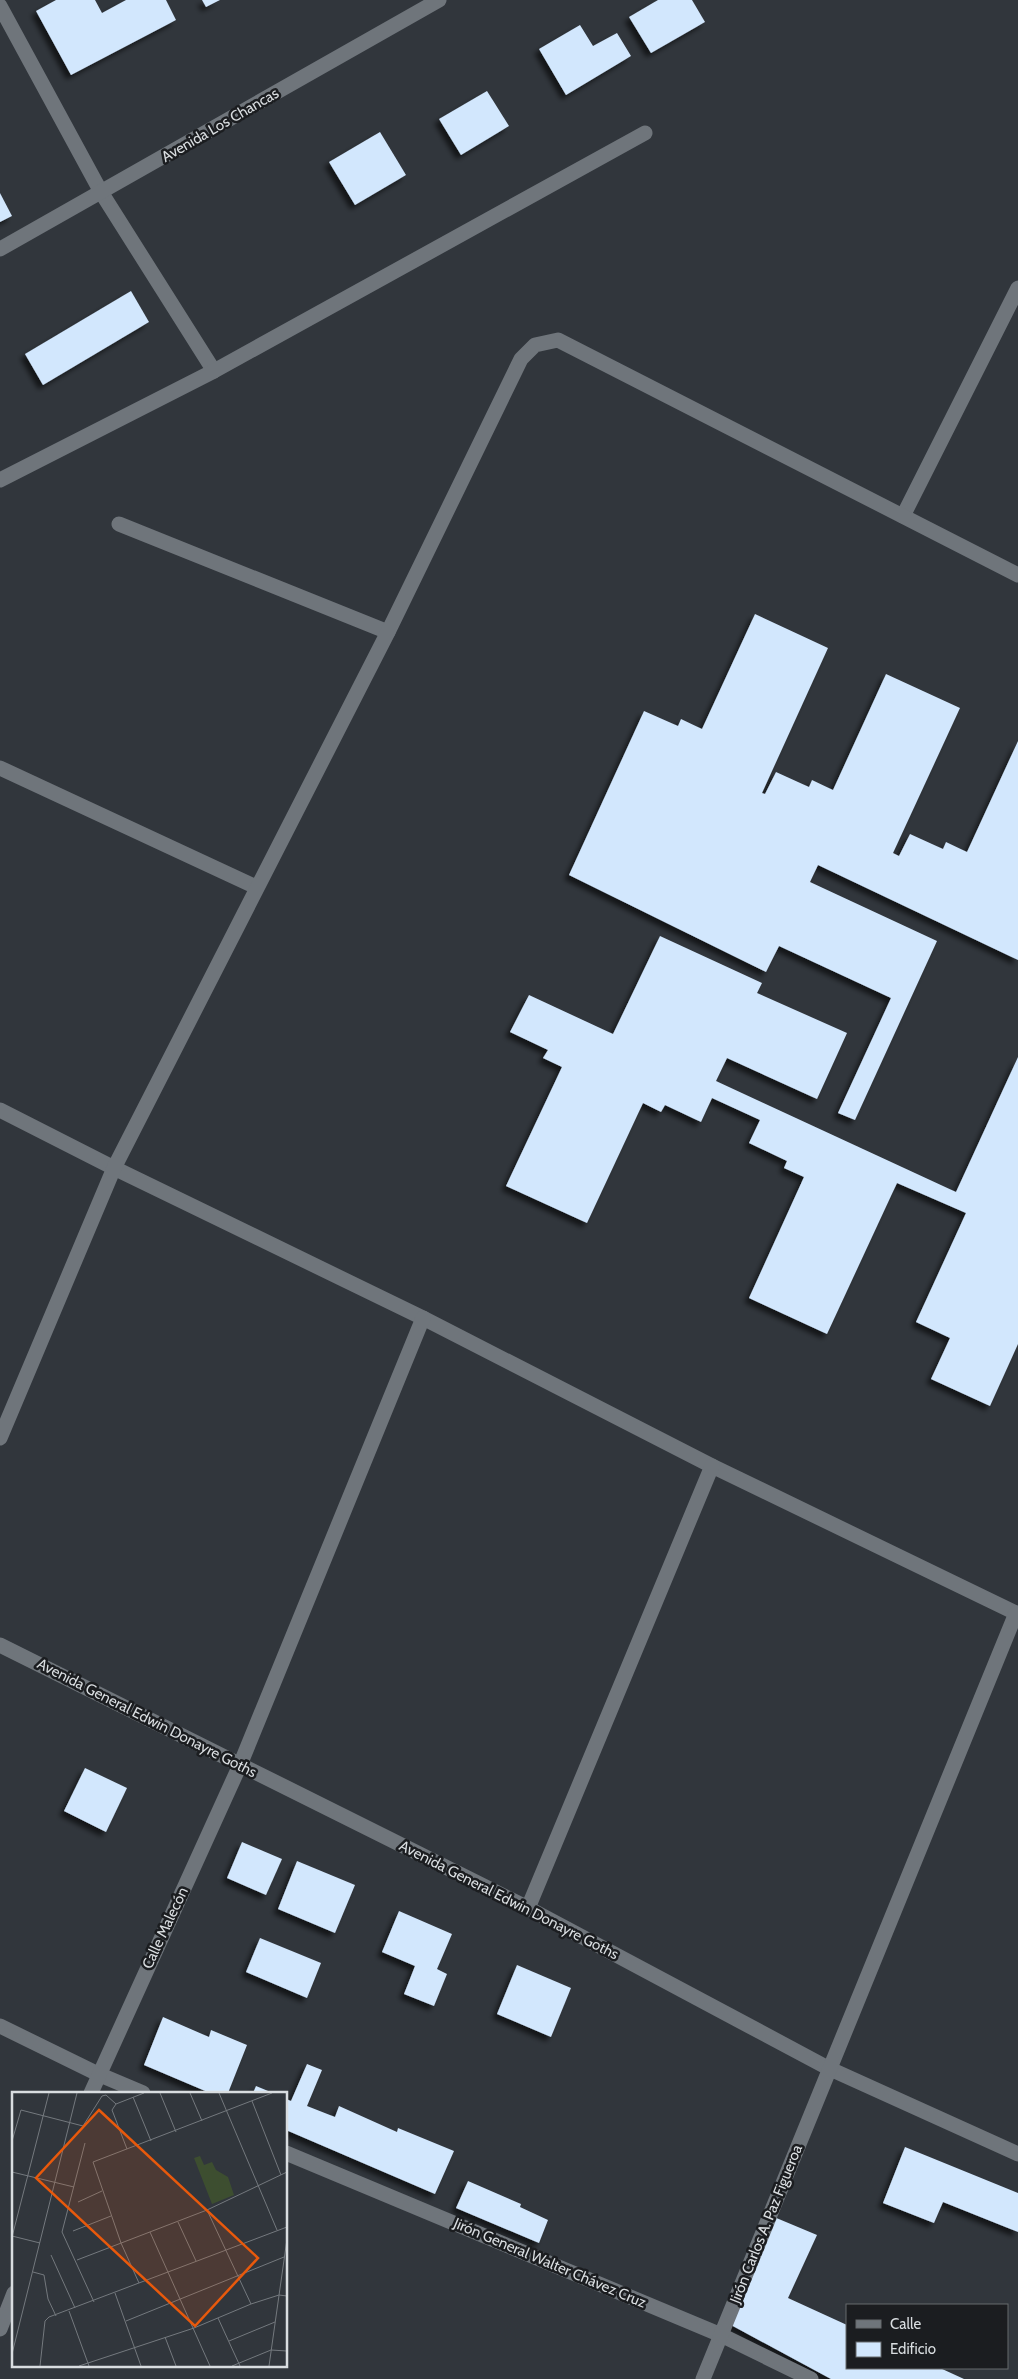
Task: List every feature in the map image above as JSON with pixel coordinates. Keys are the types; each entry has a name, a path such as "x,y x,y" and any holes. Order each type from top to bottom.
{"street":[{"name":"Avenida Los Chancas","path":"0,249 439,0"},
{"path":"0,6 101,192 214,371"},
{"path":"0,480 214,371 645,133"},
{"path":"903,516 1018,288"},
{"path":"0,1438 114,1168 388,632 521,359 535,345 558,340 1018,575"},
{"path":"119,524 388,632"},
{"path":"0,768 256,887"},
{"path":"0,1110 114,1168 423,1318 712,1466 1017,1613"},
{"name":"Calle Malecón","path":"91,2092 240,1765 423,1318"},
{"path":"528,1908 712,1466"},
{"name":"Jirón Carlos A. Paz Figueroa","path":"703,2379 828,2068 1017,1613"},
{"name":"Avenida General Edwin Donayre Goths","path":"0,1645 528,1908 828,2068 1018,2154"},
{"path":"0,2026 98,2074 141,2092"},
{"name":"Jirón General Walter Chávez Cruz","path":"288,2154 721,2335 811,2379"},
{"path":"0,2329 12,2298"}],"building":[{"path":"56,0 95,0 102,13 126,0 166,0 176,20 71,75 36,11"},
{"path":"202,0 220,0 206,7"},
{"path":"658,0 692,0 705,22 651,53 629,17"},
{"path":"580,25 593,46 617,33 631,56 566,95 539,49"},
{"path":"487,91 509,126 461,155 439,119"},
{"path":"380,132 406,175 355,205 329,162"},
{"path":"0,193 12,216 0,222"},
{"path":"131,291 149,322 43,385 25,354"},
{"path":"755,614 828,648 762,793 765,794 776,772 809,787 812,780 833,790 886,674 960,708 893,853 899,856 910,834 943,849 946,842 967,852 1018,741 1018,960 818,865 810,882 937,941 855,1120 838,1113 891,998 779,946 766,972 569,875 644,711 678,726 681,719 702,729"},
{"path":"660,936 762,983 757,993 847,1033 817,1099 727,1058 716,1081 956,1192 1018,1057 1018,1344 990,1406 931,1379 950,1338 916,1322 966,1213 897,1183 827,1334 749,1298 804,1177 784,1168 787,1161 749,1143 760,1120 712,1098 701,1122 665,1105 661,1112 643,1103 587,1223 506,1186 562,1067 543,1058 548,1050 510,1032 529,995 613,1034"},
{"path":"85,1768 127,1788 106,1832 64,1811"},
{"path":"242,1842 282,1859 266,1895 227,1878"},
{"path":"297,1861 355,1885 335,1933 278,1909"},
{"path":"399,1911 452,1934 437,1969 447,1974 434,2006 404,1994 415,1966 382,1952"},
{"path":"260,1938 321,1963 307,1998 246,1972"},
{"path":"517,1965 571,1988 551,2037 497,2014"},
{"path":"163,2017 209,2037 211,2030 247,2045 228,2092 208,2092 144,2065"},
{"path":"307,2064 322,2070 307,2106 335,2117 339,2106 397,2132 398,2128 454,2151 435,2194 288,2131 288,2100 291,2101"},
{"path":"256,2086 271,2092 253,2092"},
{"path":"905,2147 1018,2193 1018,2232 943,2202 934,2223 883,2203"},
{"path":"468,2181 521,2204 520,2207 548,2220 539,2243 456,2208"},
{"path":"774,2217 817,2235 788,2298 846,2325 846,2369 942,2369 964,2379 831,2379 731,2325"}]}
